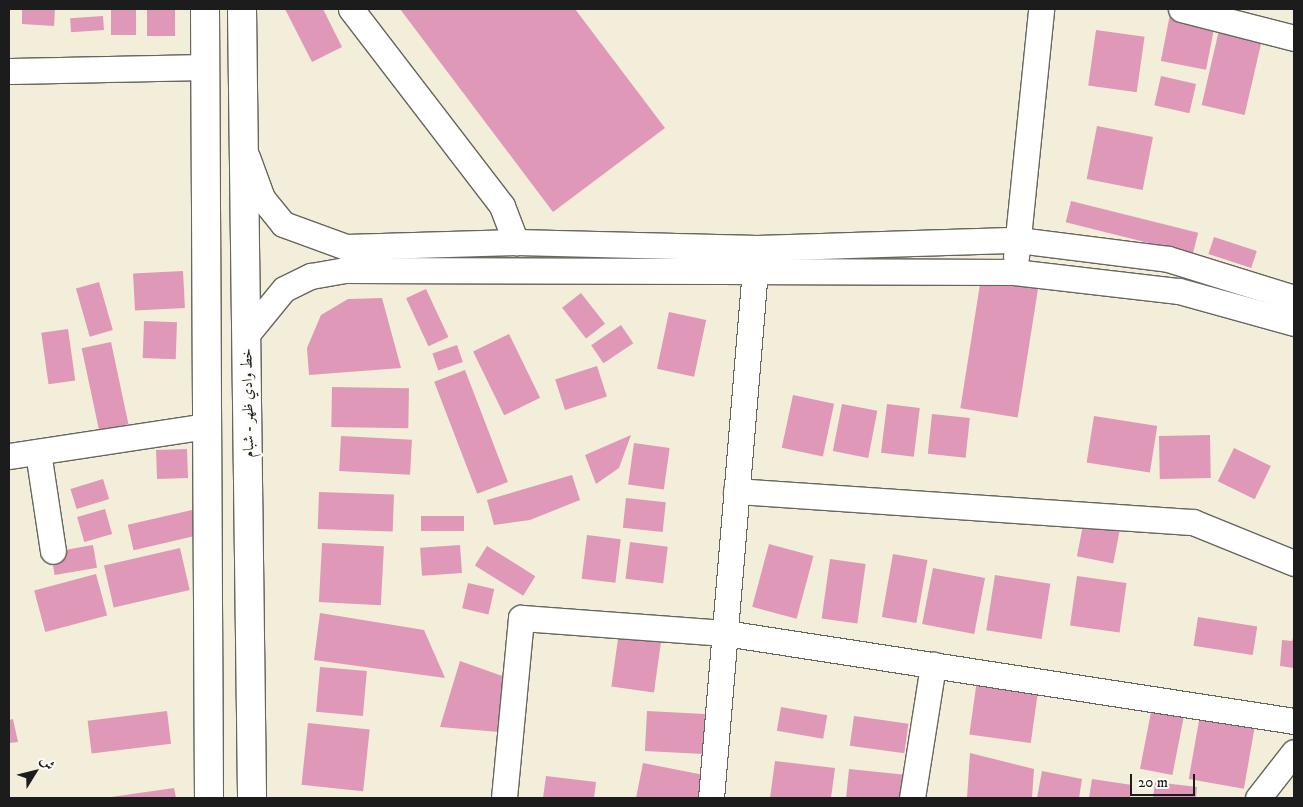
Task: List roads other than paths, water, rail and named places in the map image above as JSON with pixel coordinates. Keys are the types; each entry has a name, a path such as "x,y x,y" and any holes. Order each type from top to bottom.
{"main road":[{"path":"205,9 209,798"},
{"name":"خط وادي ظهر - شبام","path":"242,9 252,798"},
{"path":"207,276 246,276"},
{"path":"209,691 252,689"}],"street":[{"path":"351,9 502,206 516,242"},
{"path":"1014,272 1041,9"},
{"path":"1181,9 1294,38"},
{"path":"9,71 206,67"},
{"path":"243,147 262,198 283,224 300,232 346,247 516,242 757,248 1018,240 1168,259 1294,298"},
{"path":"712,798 757,248"},
{"path":"247,334 284,290 311,276 346,270 754,273 1014,272 1179,291 1294,323"},
{"path":"9,456 207,426"},
{"path":"38,452 53,551"},
{"path":"736,491 1193,522 1294,563"},
{"path":"504,798 521,618 725,633 1294,721"},
{"path":"912,798 933,665"},
{"path":"1258,798 1294,752"}]}
